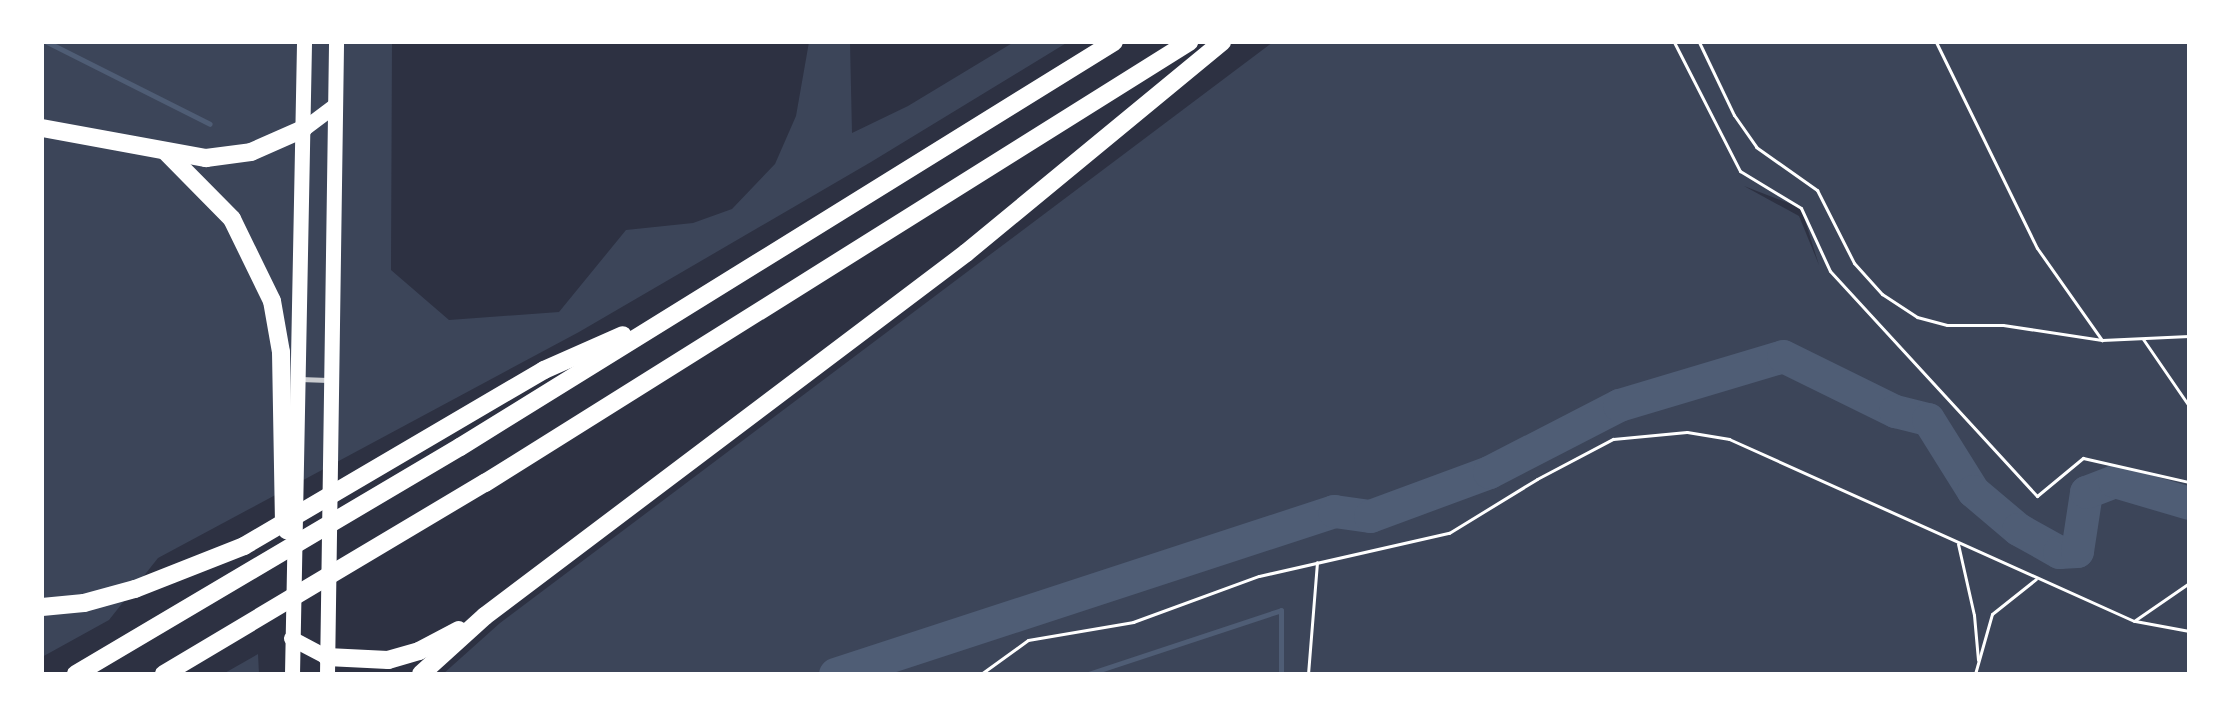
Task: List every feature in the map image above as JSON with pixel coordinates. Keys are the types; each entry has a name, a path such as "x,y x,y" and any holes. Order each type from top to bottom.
{"highway":[{"path":"76,674 200,603 409,477 1114,42"},
{"path":"164,674 407,530 1189,42"},
{"path":"421,674 485,616 966,253 1222,42"},
{"path":"42,128 166,153 206,158 229,157 268,146 303,129"},
{"path":"166,153 232,219 272,301 281,352 284,523 291,540"},
{"path":"42,607 84,603 161,581 244,546 420,440 544,370 689,305"},
{"path":"327,665 404,657 485,616"}],"main road":[{"path":"292,674 291,540 299,379 304,42"},
{"path":"327,665 333,380 336,42"},
{"path":"303,129 334,105"},
{"path":"291,638 327,665"}],"lane":[{"path":"299,379 333,380"}],"path":[{"path":"1674,42 1740,171 1801,208 1830,271 2037,496 2083,458 2189,482"},
{"path":"1699,42 1734,115 1756,147 1816,190 1854,263 1882,294 1917,317 1947,325 2003,325 2048,335 2102,340 2189,336"},
{"path":"1936,42 2037,248 2102,340"},
{"path":"2143,339 2189,406"},
{"path":"981,674 1028,640 1132,622 1259,576 1317,561 1449,533 1537,478 1613,439 1687,432 1729,439 2036,579 2134,621 2189,631"},
{"path":"1958,543 1974,615 1978,660"},
{"path":"1308,674 1317,561"},
{"path":"1975,674 1992,615 2036,579"},
{"path":"2134,621 2189,583"}],"shaded area":[{"path":"42,42 392,42 391,270 449,320 559,312 626,230 693,223 732,209 775,164 796,116 809,42 850,42 852,133 908,106 1014,42 1068,42 871,162 579,332 158,558 109,620 42,657"},
{"path":"1273,42 2189,42 2189,674 443,674 500,623","holes":["1744,186 1801,208 1819,265 1799,216"]},
{"path":"258,654 259,674 223,674"}],"waterway":[{"path":"47,42 210,124"},
{"path":"835,674 1334,511 1370,516 1489,472 1619,405 1783,356 1895,411 1928,419 1973,491 2018,529 2059,552 2077,551 2086,492 2114,481 2189,503"},
{"path":"1088,674 1281,610 1281,674"}]}
